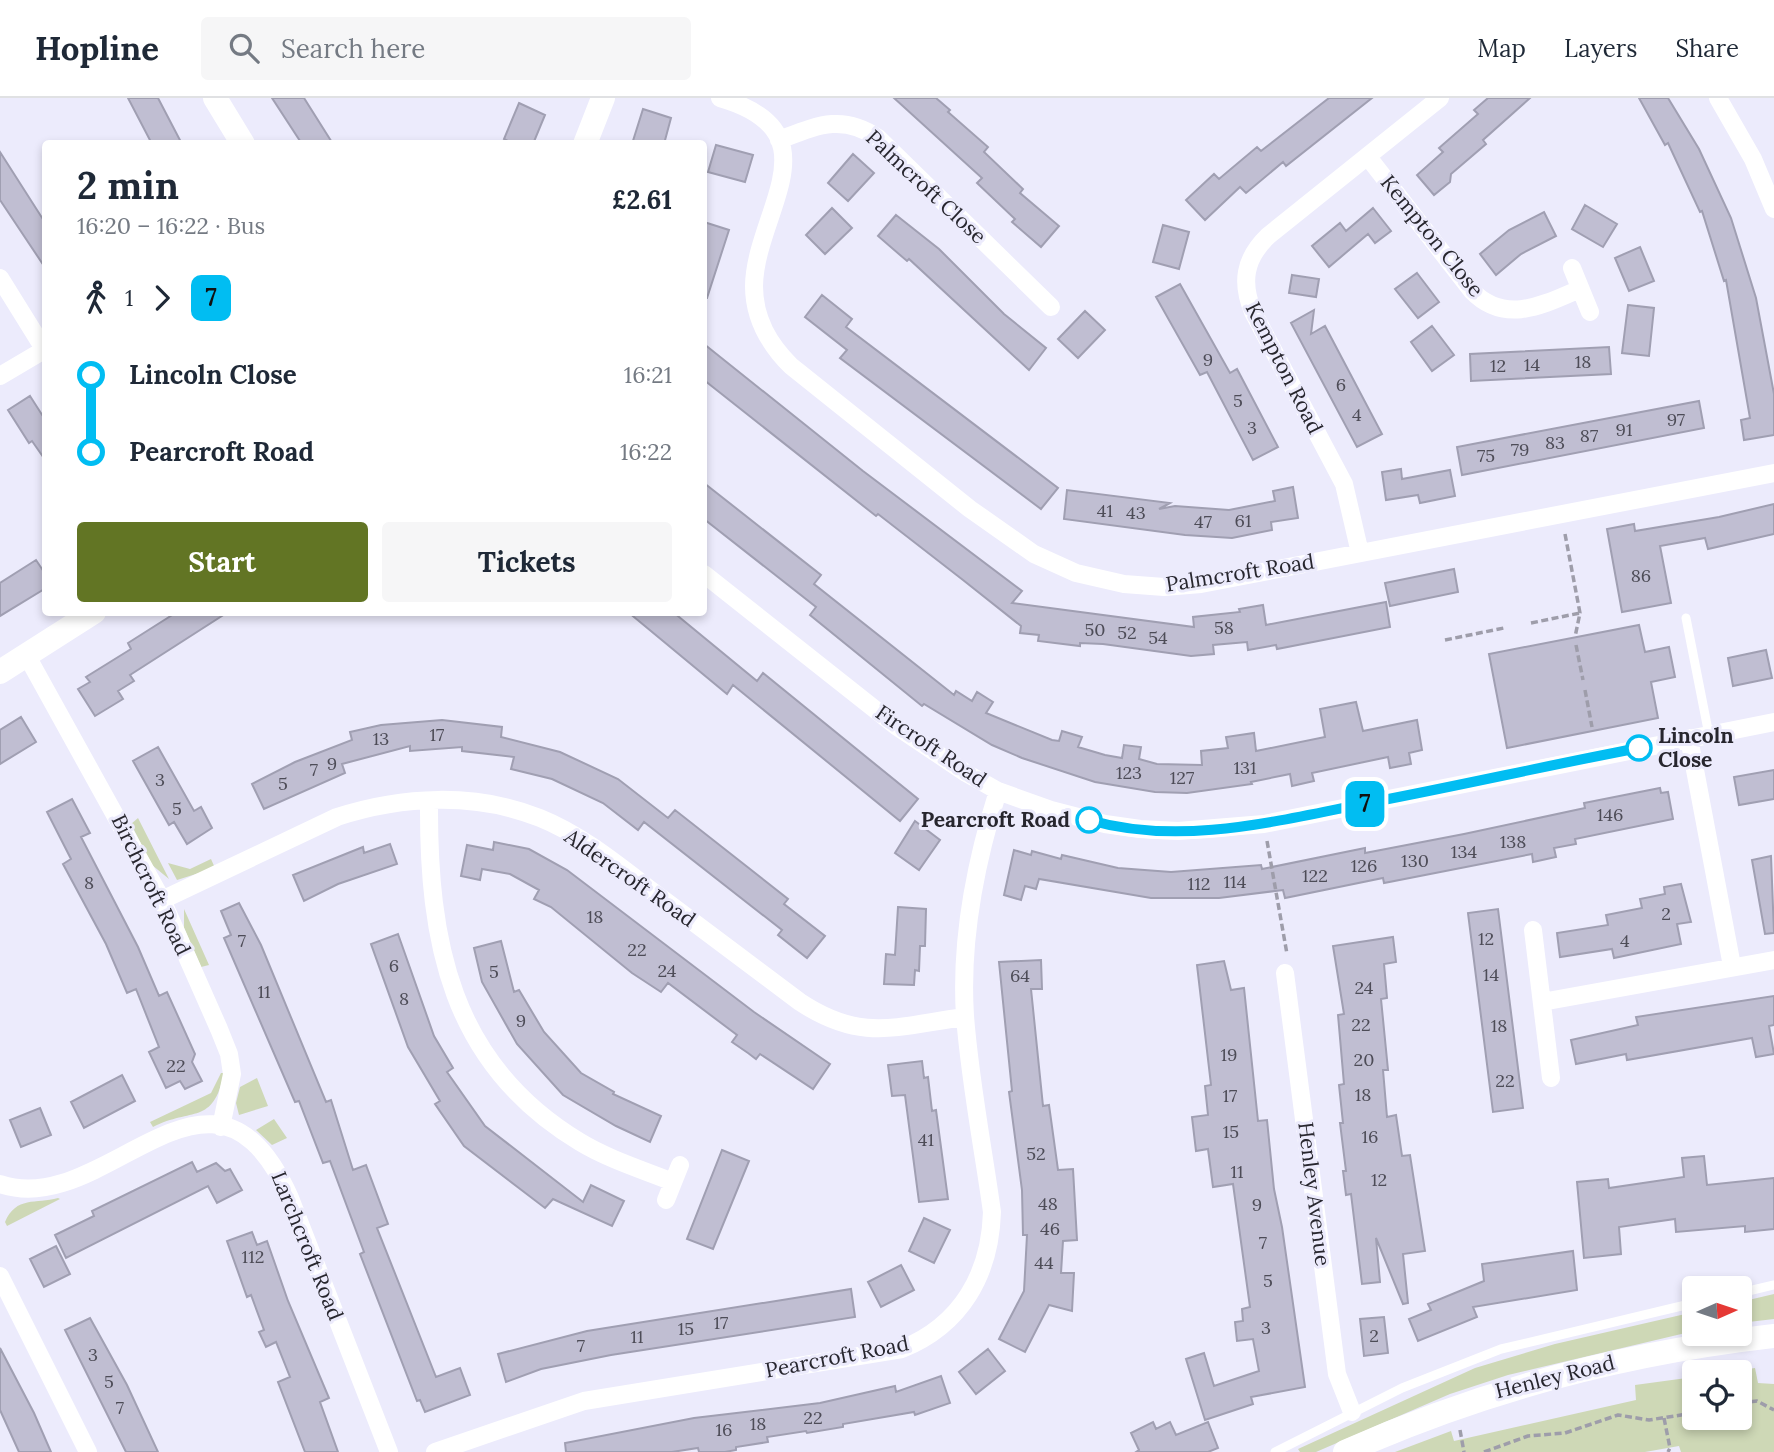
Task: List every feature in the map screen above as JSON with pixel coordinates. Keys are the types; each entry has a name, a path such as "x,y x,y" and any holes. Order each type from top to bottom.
{"street":[{"path":"215,98 241,140"},
{"path":"587,140 603,98"},
{"path":"720,98 750,109 772,127 779,139"},
{"name":"Kempton Road","path":"1360,553 1344,484 1253,312 1245,288 1249,260 1260,244 1440,98"},
{"path":"1718,98 1754,159 1774,209"},
{"name":"Palmcroft Close","path":"779,139 834,123 864,128 886,145 1051,307"},
{"name":"Palmcroft Road","path":"779,139 784,167 782,185 760,251 754,286 758,314 768,340 791,366 1011,539 1076,573 1154,587 1201,584 1774,473"},
{"name":"Kempton Close","path":"1368,157 1472,291 1487,304 1502,310 1521,310 1580,289"},
{"path":"1572,268 1590,312"},
{"path":"0,278 42,346"},
{"path":"0,376 42,353"},
{"name":"Fircroft Road","path":"707,576 896,726 937,755 998,791 1051,810 1105,824 1140,829 1178,831 1264,824 1774,722"},
{"path":"0,672 88,616"},
{"name":"Birchcroft Road","path":"27,656 162,900 229,1054 232,1086 221,1127"},
{"path":"1689,738 1732,967"},
{"name":"Pearcroft Road","path":"435,1452 583,1401 902,1349 939,1329 972,1292 984,1266 991,1240 992,1212 965,1017 965,975 971,898 985,833 998,791"},
{"path":"429,801 429,873 438,942 456,1001 470,1028 508,1081 556,1125 582,1143 677,1174 666,1200"},
{"name":"Aldercroft Road","path":"162,900 337,817 384,804 483,802 541,818 560,828 624,870 800,1002 837,1023 851,1027 883,1028 965,1017"},
{"path":"1533,930 1551,1078"},
{"path":"1542,1002 1774,960"},
{"name":"Henley Avenue","path":"1285,973 1337,1374 1352,1412"},
{"name":"Larchcroft Road","path":"1,1190 52,1188 168,1133 197,1125 221,1127 254,1142 281,1177 389,1452"},
{"path":"0,1276 88,1452"},
{"name":"Henley Road","path":"1345,1452 1476,1399 1561,1373 1670,1351 1774,1336"}],"lane":[{"path":"1686,618 1709,735"},
{"path":"1752,1290 1774,1285"},
{"path":"1275,1452 1352,1412 1501,1349 1682,1306"}],"path":[{"path":"1561,515 1580,613 1575,638"},
{"path":"1531,622 1580,613"},
{"path":"1445,640 1504,628"},
{"path":"1576,645 1583,680"},
{"path":"1585,690 1592,727"},
{"path":"1264,824 1287,948 1285,973"},
{"path":"1752,1402 1757,1401 1774,1410"},
{"path":"1484,1452 1528,1436 1565,1433 1618,1415 1649,1420 1682,1415"},
{"path":"1664,1418 1671,1448 1668,1452"}],"green space":[{"path":"138,818 169,879 152,865 131,824"},
{"path":"211,859 215,868 177,880 168,863 190,869"},
{"path":"184,909 209,965 201,967 184,928"},
{"path":"221,1073 224,1073 219,1090 207,1108 153,1127 150,1122 211,1093"},
{"path":"257,1078 268,1106 239,1115 236,1103 240,1087"},
{"path":"274,1119 287,1138 272,1145 256,1130"},
{"path":"60,1199 7,1226 5,1222 15,1208 27,1202"},
{"path":"1774,1294 1774,1319 1752,1322 1752,1299"},
{"path":"1682,1315 1682,1334 1508,1375 1450,1394 1316,1452 1300,1452 1298,1449 1475,1368 1555,1344"},
{"path":"1752,1368 1755,1368 1758,1383 1774,1384 1774,1452 1681,1452 1679,1446 1645,1452 1395,1452 1451,1431 1454,1441 1636,1400 1635,1385 1682,1379 1682,1430 1752,1430"}],"building":[{"path":"128,98 158,98 180,140 150,140"},
{"path":"272,98 304,98 330,140 299,140"},
{"path":"894,98 936,98 988,147 984,152 1023,189 1020,193 1059,226 1041,247 1012,222 1015,219 977,183 982,178"},
{"path":"1329,98 1372,98 1286,166 1283,162 1246,193 1240,187 1205,220 1186,200 1214,174 1219,179 1257,147 1261,151"},
{"path":"1488,98 1530,98 1483,140 1486,144 1451,174 1450,182 1434,195 1417,175 1443,152 1439,148 1478,114 1474,110"},
{"path":"1639,98 1668,98 1699,149 1731,218 1756,298 1774,394 1774,435 1744,440 1741,420 1750,418 1726,280 1724,281 1702,211 1700,212 1668,143 1665,145"},
{"path":"519,103 545,115 535,140 504,139"},
{"path":"643,109 671,118 665,140 633,140"},
{"path":"716,145 753,155 745,182 708,172"},
{"path":"0,152 42,218 42,263 0,200"},
{"path":"853,154 874,173 848,201 828,183"},
{"path":"1585,205 1617,224 1603,247 1572,229"},
{"path":"832,208 852,228 825,254 806,235"},
{"path":"1373,208 1391,231 1375,243 1368,234 1329,267 1312,246 1340,223 1346,231"},
{"path":"1544,212 1556,236 1521,254 1496,275 1480,254 1509,230"},
{"path":"896,215 939,249 1004,314 1046,348 1029,370 909,259 907,261 878,236"},
{"path":"707,223 729,230 707,298"},
{"path":"1163,225 1189,232 1179,269 1153,262"},
{"path":"1640,247 1654,281 1629,291 1615,258"},
{"path":"1417,273 1439,302 1418,318 1395,289"},
{"path":"1292,275 1319,279 1316,297 1289,293"},
{"path":"1180,284 1230,373 1237,369 1278,447 1253,460 1207,372 1200,375 1156,297"},
{"path":"822,295 852,319 846,327 1058,488 1041,509 840,358 847,350 805,317"},
{"path":"1628,305 1654,308 1649,356 1622,353"},
{"path":"1314,310 1311,334 1325,326 1382,434 1357,447 1291,323"},
{"path":"1085,311 1105,330 1078,358 1058,339"},
{"path":"1432,326 1454,355 1432,371 1411,342"},
{"path":"707,346 863,471 1022,591 1012,603 1194,627 1193,617 1240,612 1239,609 1263,605 1266,625 1386,602 1390,627 1277,649 1276,645 1248,650 1247,642 1213,645 1214,654 1191,656 1103,644 1080,643 1080,646 1038,641 1039,635 1020,633 1021,626 878,514 876,516 707,382"},
{"path":"1609,347 1611,374 1471,381 1470,354"},
{"path":"30,396 42,415 42,455 32,441 29,443 8,410"},
{"path":"1699,401 1704,428 1462,475 1457,447"},
{"path":"1401,469 1402,479 1450,470 1455,496 1420,503 1418,495 1386,500 1382,472"},
{"path":"707,485 821,575 814,584 954,695 956,691 972,701 977,692 993,702 986,713 1052,740 1059,741 1062,731 1082,737 1078,747 1105,755 1122,758 1124,745 1141,747 1139,759 1157,764 1202,765 1201,751 1228,748 1226,737 1254,733 1256,751 1325,737 1320,709 1356,702 1363,731 1417,720 1422,750 1409,753 1411,764 1390,768 1388,757 1312,773 1314,781 1292,786 1290,774 1251,782 1252,784 1187,793 1155,792 1095,782 992,745 924,704 922,706 810,615 816,607 707,521"},
{"path":"1293,487 1298,518 1271,522 1272,530 1232,538 1185,535 1064,519 1067,490 1170,503 1159,509 1175,506 1229,510 1275,501 1273,491"},
{"path":"1774,504 1774,534 1708,549 1705,538 1660,546 1671,603 1622,612 1607,529 1634,524 1635,531 1719,517"},
{"path":"36,560 42,569 42,590 0,616 0,583"},
{"path":"1454,569 1458,592 1390,606 1385,583"},
{"path":"171,616 222,616 130,675 134,681 118,691 123,699 95,716 78,689 90,682 86,677 131,649 128,643"},
{"path":"633,616 678,616 757,681 763,673 918,799 900,821 733,685 727,694"},
{"path":"1639,625 1645,652 1669,647 1675,677 1651,682 1658,718 1507,748 1489,654"},
{"path":"1766,650 1772,678 1733,686 1728,658"},
{"path":"21,717 36,742 0,764 0,730"},
{"path":"442,720 502,727 501,737 560,752 618,779 668,818 675,810 788,899 784,904 825,936 807,958 778,935 782,930 644,822 638,830 603,803 552,779 511,769 514,757 462,751 462,747 410,751 410,746 342,764 345,773 264,809 252,784 295,762 352,740 350,732 381,725"},
{"path":"158,747 194,811 201,807 212,828 187,844 174,822 169,825 133,761"},
{"path":"1774,770 1774,799 1739,805 1734,777"},
{"path":"1660,788 1661,793 1668,792 1673,819 1575,839 1576,844 1554,848 1556,857 1533,862 1532,854 1384,883 1383,878 1285,898 1283,890 1219,898 1151,898 1039,879 1036,889 1025,886 1021,900 1004,895 1014,850 1031,855 1032,851 1061,859 1062,855 1118,868 1171,872 1261,865 1262,869 1365,848 1365,853 1464,834 1585,808 1584,803"},
{"path":"72,799 90,833 81,837 138,947 159,996 167,992 195,1054 192,1062 202,1081 185,1089 180,1081 166,1088 149,1052 159,1047 136,989 127,993 106,944 63,864 71,859 47,812"},
{"path":"915,821 940,840 919,870 895,853"},
{"path":"494,842 529,849 567,870 754,1012 830,1064 813,1089 760,1054 756,1059 732,1042 737,1035 668,983 661,992 632,973 551,907 534,899 539,890 510,874 482,869 480,880 461,876 467,845 493,850"},
{"path":"390,844 397,864 338,884 304,901 293,875 363,847 364,853"},
{"path":"1771,856 1774,933 1765,934 1752,860"},
{"path":"1681,884 1691,922 1677,924 1681,944 1614,958 1612,949 1560,957 1557,933 1608,925 1606,915 1642,908 1640,899 1665,894 1664,887"},
{"path":"239,903 261,945 326,1102 331,1100 353,1170 366,1165 388,1224 377,1228 436,1377 460,1368 470,1395 425,1412 420,1400 417,1401 360,1254 364,1252 330,1161 323,1163 299,1101 295,1102 224,938 231,935 221,911"},
{"path":"898,907 926,909 925,946 920,946 919,971 915,970 914,985 884,984 886,954 895,955"},
{"path":"1498,909 1523,1108 1493,1112 1468,913"},
{"path":"398,934 434,1036 453,1068 447,1072 485,1126 583,1202 591,1185 624,1201 612,1226 553,1199 545,1208 464,1146 435,1104 440,1101 408,1047 371,944"},
{"path":"1393,937 1396,962 1384,964 1387,998 1381,999 1388,1070 1383,1070 1387,1117 1396,1115 1402,1156 1410,1155 1425,1251 1403,1254 1408,1303 1403,1304 1376,1238 1380,1282 1362,1284 1351,1194 1346,1195 1343,1171 1346,1171 1339,1085 1344,1084 1338,1015 1344,1014 1333,946"},
{"path":"501,941 514,992 519,990 544,1032 581,1073 614,1092 613,1094 661,1116 650,1142 563,1095 517,1044 482,982 474,948"},
{"path":"1041,960 1042,989 1031,989 1043,1106 1049,1105 1058,1170 1073,1169 1077,1240 1063,1241 1061,1273 1074,1273 1072,1311 1049,1305 1025,1352 999,1339 1024,1291 1027,1235 1023,1235 1022,1190 1009,1092 1012,1091 999,962"},
{"path":"1224,961 1231,990 1244,988 1258,1121 1267,1120 1274,1189 1305,1387 1251,1397 1253,1404 1205,1420 1186,1359 1204,1353 1214,1386 1259,1371 1253,1339 1237,1341 1235,1322 1243,1321 1242,1309 1250,1307 1233,1184 1213,1187 1208,1149 1196,1151 1192,1117 1208,1115 1205,1086 1211,1085 1197,965"},
{"path":"1774,996 1774,1025 1769,1026 1774,1054 1756,1057 1752,1038 1627,1060 1626,1054 1576,1064 1571,1040 1638,1025 1636,1017"},
{"path":"922,1061 924,1078 928,1077 932,1111 936,1110 948,1199 919,1202 905,1095 892,1096 888,1065"},
{"path":"122,1075 135,1101 84,1128 71,1102"},
{"path":"40,1108 51,1135 21,1147 10,1120"},
{"path":"722,1150 749,1161 713,1249 687,1239"},
{"path":"1704,1156 1707,1185 1774,1178 1774,1229 1745,1232 1745,1226 1676,1232 1675,1219 1619,1227 1621,1254 1584,1258 1577,1182 1608,1179 1609,1188 1684,1177 1682,1158"},
{"path":"192,1162 197,1172 216,1163 225,1171 230,1169 242,1190 217,1203 208,1186 66,1258 55,1235 94,1216 92,1211"},
{"path":"924,1218 950,1230 934,1263 909,1251"},
{"path":"252,1232 257,1245 267,1241 288,1301 329,1398 320,1402 338,1452 305,1452 278,1382 290,1377 276,1342 266,1347 259,1332 264,1330 251,1295 247,1297 227,1241"},
{"path":"56,1246 70,1274 44,1287 30,1259"},
{"path":"1573,1251 1577,1290 1473,1307 1477,1317 1418,1341 1409,1319 1431,1310 1428,1304 1484,1281 1482,1264"},
{"path":"901,1265 914,1290 881,1307 868,1282"},
{"path":"851,1289 855,1317 611,1355 541,1369 506,1382 498,1354 587,1331"},
{"path":"1384,1317 1388,1353 1364,1356 1360,1319"},
{"path":"90,1318 127,1385 158,1452 126,1452 65,1330"},
{"path":"0,1348 51,1452 19,1452 0,1410"},
{"path":"988,1349 1005,1371 976,1394 959,1372"},
{"path":"941,1376 950,1403 915,1415 914,1412 843,1424 843,1427 767,1437 768,1442 736,1447 736,1450 725,1452 699,1452 698,1448 672,1452 566,1452 565,1443 694,1418 820,1403 895,1386 896,1392"},
{"path":"1153,1422 1156,1429 1170,1422 1176,1435 1208,1422 1218,1448 1208,1452 1136,1452 1139,1450 1131,1433"}],"bus line":[{"name":"7","path":"1089,820 1140,829 1178,831 1264,824 1639,748"}],"place":[{"name":"Lincoln Close","path":"1639,748"},
{"name":"Pearcroft Road","path":"1089,820"}]}
